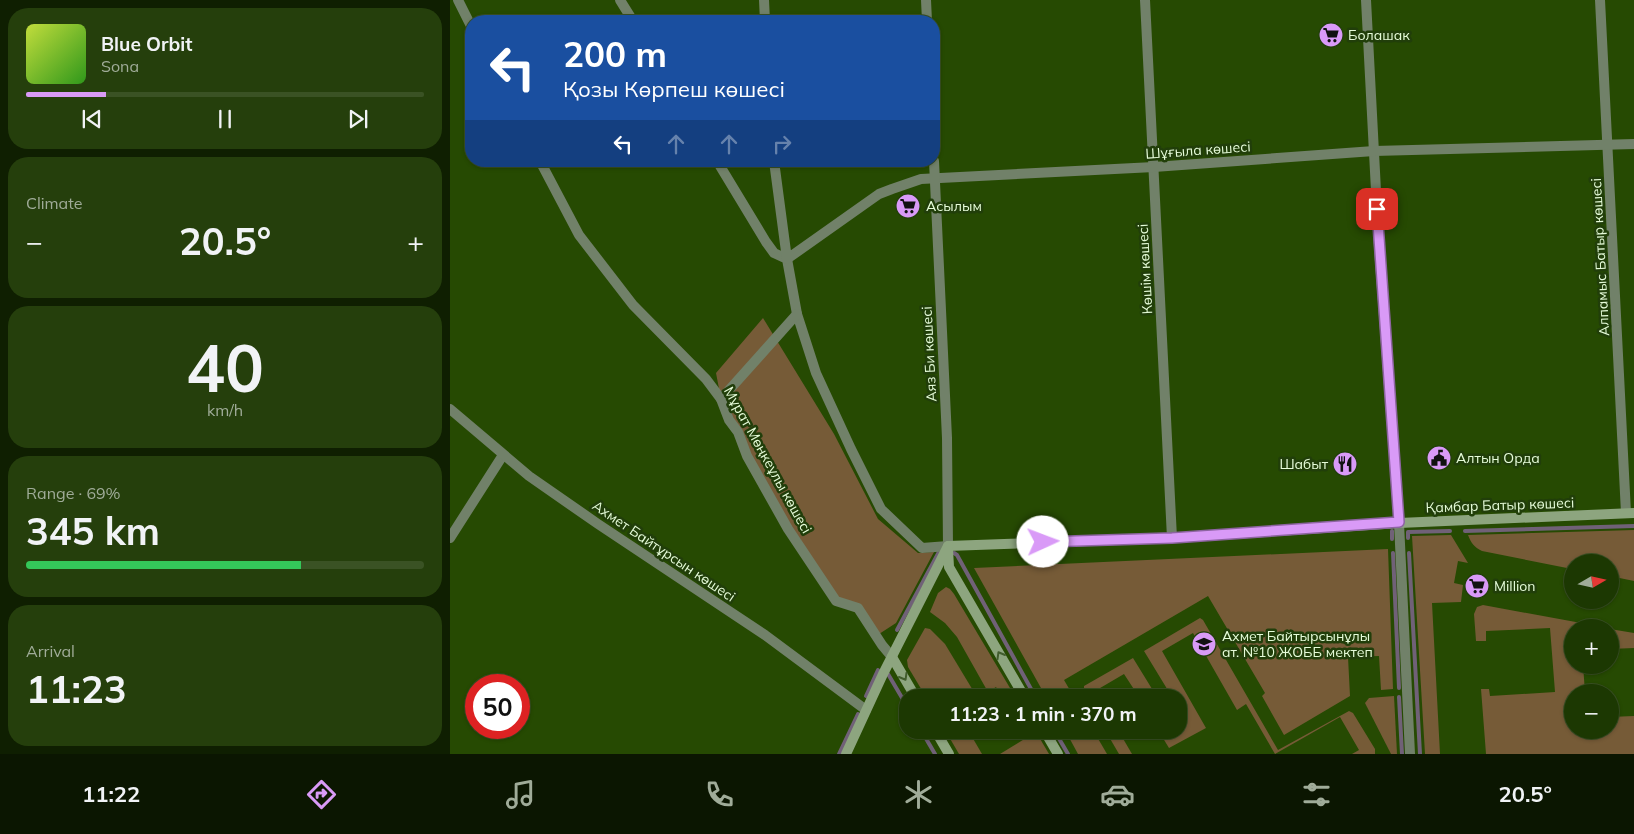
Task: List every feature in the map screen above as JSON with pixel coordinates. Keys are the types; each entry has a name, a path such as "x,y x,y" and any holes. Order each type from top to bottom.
{"main road":[{"name":"Қамбар Батыр көшесі","path":"948,546 1172,538 1399,522 1630,513"},
{"path":"846,754 948,546"},
{"path":"948,546 949,568 1020,689"},
{"path":"933,575 944,574 957,580"},
{"name":"Мұрат Мөңкеұлы көшесі","path":"892,657 911,689"},
{"path":"940,739 949,754"},
{"path":"1049,739 1058,754"}],"street":[{"path":"458,0 466,15"},
{"path":"620,0 629,15"},
{"path":"764,0 765,15"},
{"path":"926,0 927,15"},
{"name":"Көшім көшесі","path":"1145,0 1172,538"},
{"path":"1366,0 1379,248 1399,522 1410,754"},
{"name":"Алпамыс Батыр көшесі","path":"1600,0 1607,146 1630,513"},
{"name":"Шұғыла көшесі","path":"787,259 879,194 905,184 934,178 1154,167 1374,151 1634,144"},
{"name":"Мұрат Мөңкеұлы көшесі","path":"543,167 579,235 633,304 706,379 720,399 729,420 738,432 746,456 788,529 836,601 858,608 892,657"},
{"path":"721,167 766,242 774,253 787,259"},
{"path":"775,167 787,259 797,314 816,373 850,449 881,509 922,548 948,546"},
{"name":"Аяз Би көшесі","path":"934,167 947,438 948,546"},
{"path":"720,399 797,314"},
{"name":"Ахмет Байтұрсын көшесі","path":"450,409 529,476 765,635 866,710"},
{"path":"450,538 504,455"}],"shaded area":[{"path":"763,318 834,434 878,519 918,553 934,552 896,623 876,636 858,609 836,601 788,529 721,399 716,373"},
{"path":"1634,530 1634,581 1619,578 1619,554 1564,554 1564,567 1482,551 1473,544 1468,535"},
{"path":"1451,535 1468,563 1458,561 1454,583 1463,585 1461,602 1432,603 1440,754 1425,754 1412,536"},
{"name":"Ахмет Байтырсынұлы ат. №10 ЖОББ мектеп","path":"1388,549 1393,689 1381,690 1379,656 1348,657 1350,696 1284,735 1262,696 1265,693 1208,596 1064,680 1069,689 1042,689 974,568"},
{"path":"946,587 954,594 1009,689 997,689 996,687 986,689 957,637 945,623 930,612 938,593"},
{"path":"1483,605 1564,620 1564,674 1584,674 1584,684 1564,684 1564,739 1619,739 1619,717 1634,716 1634,754 1486,754 1481,689 1489,689 1490,696 1555,692 1550,628 1486,631 1486,641 1476,641 1474,614 1477,607"},
{"path":"1200,618 1203,620 1278,750 1349,711 1353,713 1375,749 1375,754 1352,754 1359,750 1340,717 1275,754 1246,704 1237,710 1193,633 1162,651 1184,689 1167,689 1144,651"},
{"path":"925,628 930,629 945,644 972,689 921,689 908,667 907,660"},
{"path":"1619,630 1634,633 1634,648 1619,649"},
{"path":"1133,658 1152,689 1134,689 1124,674 1098,689 1084,689 1084,686"},
{"path":"1187,695 1206,728 1187,738"},
{"path":"1394,696 1397,754 1391,754 1365,703 1369,698"},
{"path":"950,739 973,739 982,754 959,754"},
{"path":"1024,739 1040,739 1049,754 1000,754"},
{"path":"1070,739 1098,739 1107,754 1078,754"},
{"path":"1110,739 1123,739 1132,754 1119,754"},
{"path":"1164,739 1186,739 1169,748"}],"waterway":[{"path":"1465,531 1634,526"},
{"path":"1392,531 1392,539"},
{"path":"1408,538 1408,532 1450,531"},
{"path":"897,630 940,550"},
{"path":"954,553 957,555 1031,689"},
{"path":"1393,553 1399,688"},
{"path":"1409,553 1420,754"},
{"path":"866,696 878,670"},
{"path":"888,674 899,693"},
{"path":"1399,697 1402,754"},
{"path":"839,754 858,714"},
{"path":"926,739 935,754"},
{"path":"1059,739 1068,754"}],"place":[{"name":"Болашак","path":"1331,35"},
{"name":"Асылым","path":"908,206"},
{"name":"Алтын Орда","path":"1439,458"},
{"name":"Шабыт","path":"1345,464"},
{"name":"Million","path":"1477,586"},
{"name":"Ахмет Байтырсынұлы ат. №10 ЖОББ мектеп","path":"1204,644"}],"route":[{"path":"1043,542 1172,538 1399,522 1377,209"}]}
